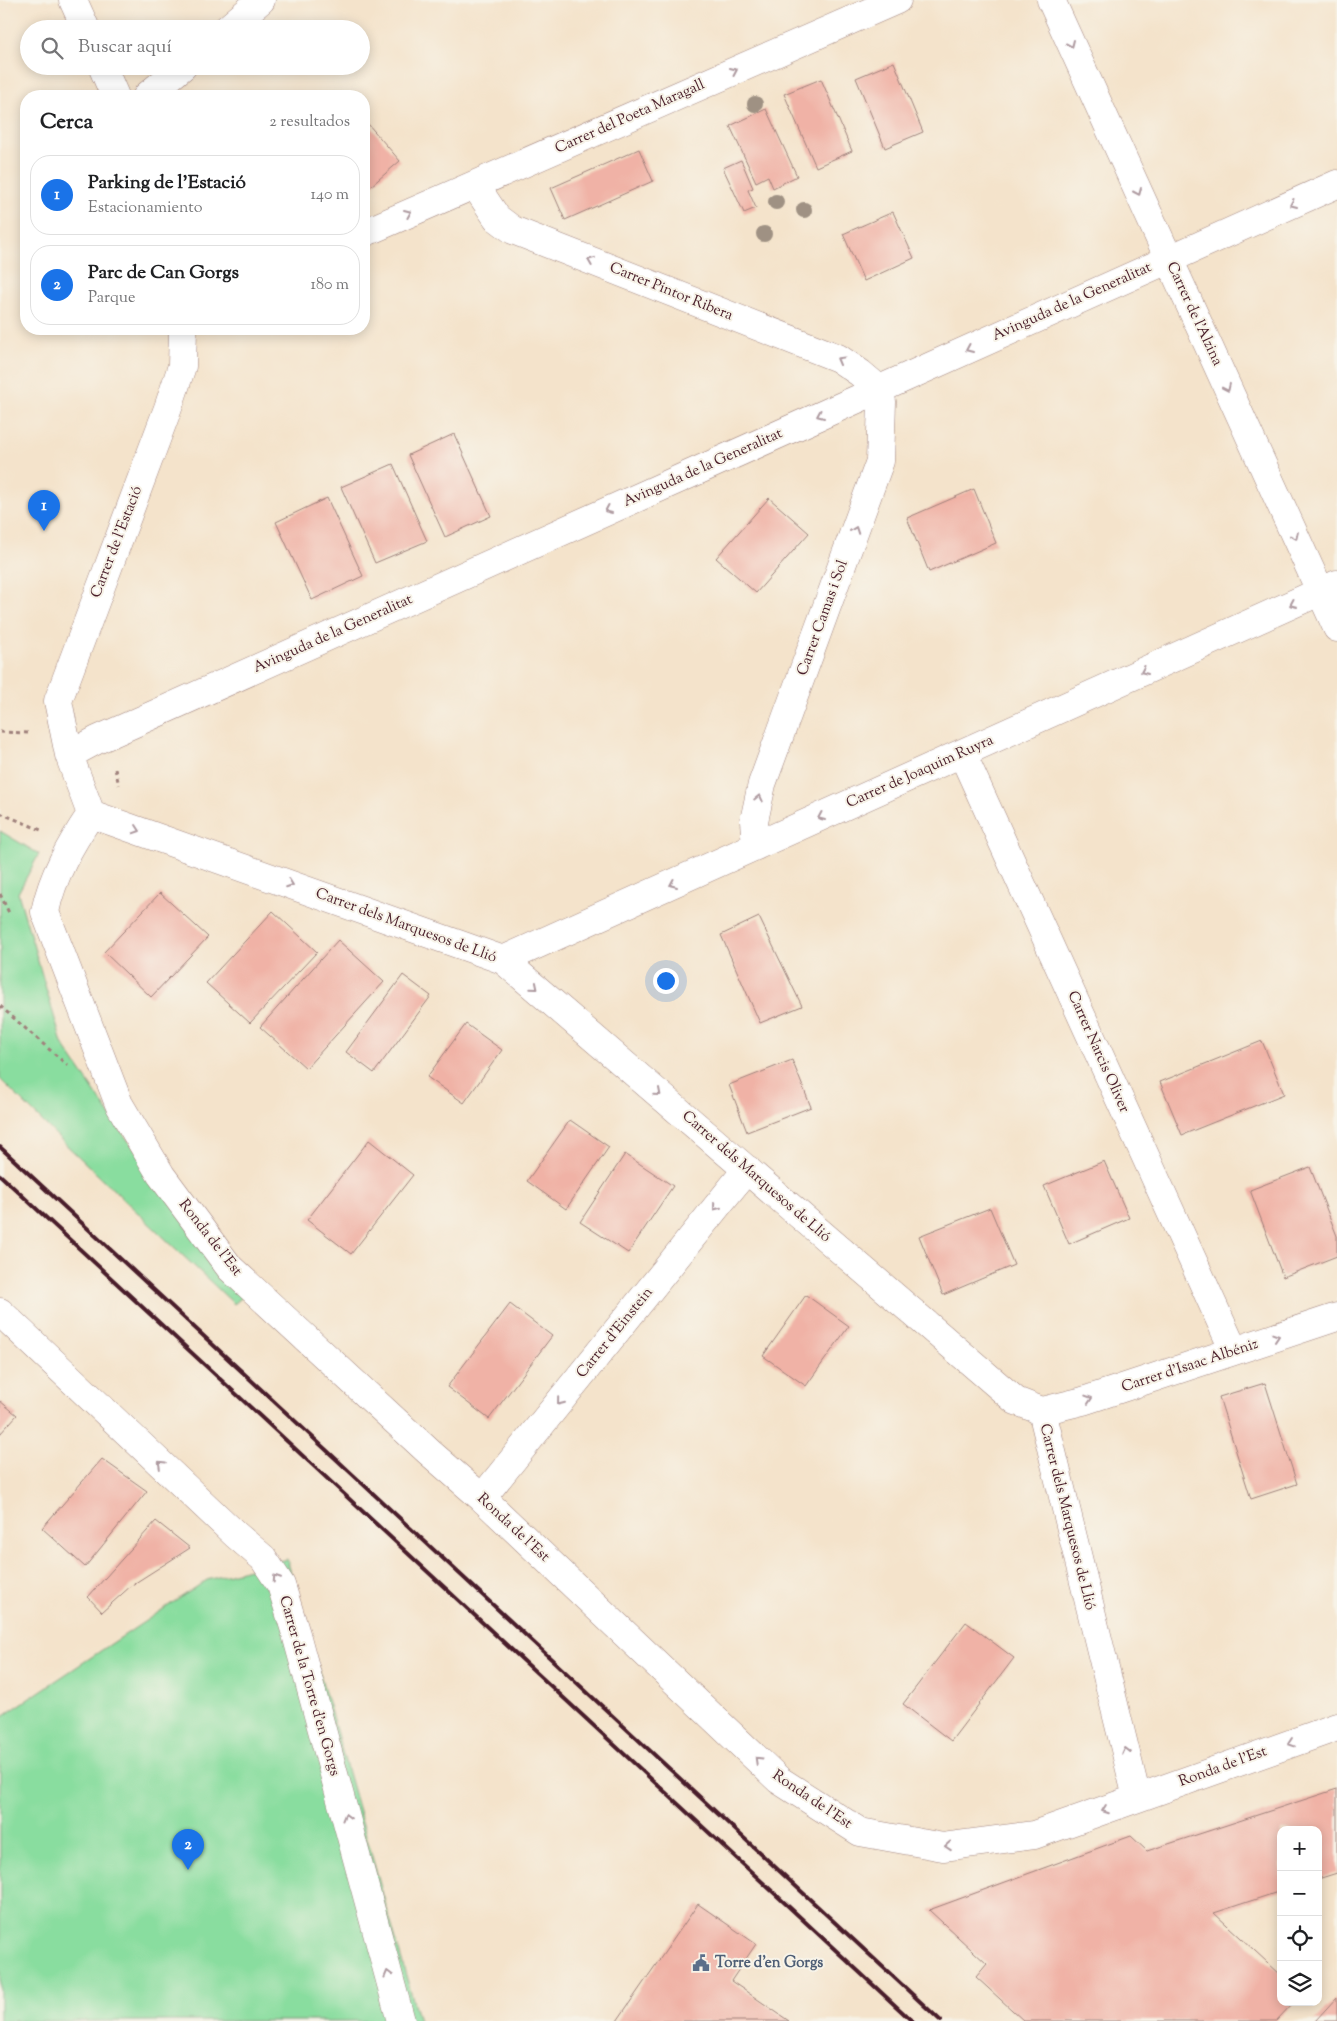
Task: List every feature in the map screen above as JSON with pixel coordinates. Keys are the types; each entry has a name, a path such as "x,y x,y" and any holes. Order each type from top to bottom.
{"street":[{"path":"73,0 82,20"},
{"path":"238,20 261,0"},
{"name":"Carrer del Poeta Maragall","path":"370,230 897,0"},
{"name":"Carrer de l'Alzina","path":"1051,0 1168,259 1329,587 1337,628"},
{"path":"106,75 112,90"},
{"path":"154,90 172,75"},
{"name":"Carrer Pintor Ribera","path":"475,184 497,218 513,230 838,358 878,389"},
{"name":"Avinguda de la Generalitat","path":"70,755 97,740 1337,184"},
{"name":"Carrer de l'Estació","path":"70,755 58,701 168,408 182,366 183,335"},
{"name":"Carrer Camas i Sol","path":"756,846 754,821 762,784 880,460 882,402 878,389"},
{"name":"Carrer de Joaquim Ruyra","path":"503,960 1329,587"},
{"name":"Carrer Narcis Oliver","path":"962,753 1234,1351"},
{"path":"70,755 91,814"},
{"name":"Carrer dels Marquesos de Llió","path":"91,814 503,960 1016,1401 1042,1411 1137,1798"},
{"name":"Ronda de l'Est","path":"91,814 70,845 48,895 45,912 118,1104 161,1175 230,1268 429,1452 482,1498 779,1780 860,1832 943,1847 1034,1836 1337,1727"},
{"name":"Carrer d'Einstein","path":"482,1498 746,1169"},
{"name":"Carrer de la Torre d'en Gorgs","path":"0,1312 236,1535 263,1558 281,1585 401,2021"},
{"name":"Carrer d'Isaac Albéniz","path":"1042,1411 1083,1401 1337,1317"}],"path":[{"path":"0,732 29,733"},
{"path":"0,813 44,832"},
{"path":"0,1006 70,1068"}],"green space":[{"path":"0,831 39,854 18,893 62,1043 118,1127 245,1295 234,1304 58,1137 0,1079"},
{"path":"287,1559 419,2021 0,2021 0,1718 207,1580"}],"building":[{"path":"894,62 923,132 885,148 856,78"},
{"path":"821,79 852,151 816,167 784,94"},
{"path":"766,109 797,176 773,188 768,176 756,182 730,126"},
{"path":"370,126 400,161 370,187"},
{"path":"639,149 653,181 565,220 551,188"},
{"path":"741,160 753,188 748,190 756,208 744,213 723,168"},
{"path":"893,212 914,258 864,281 843,234"},
{"path":"454,434 491,516 445,537 408,455"},
{"path":"393,464 427,541 375,563 341,487"},
{"path":"974,489 996,543 929,572 907,518"},
{"path":"327,498 363,576 312,600 276,522"},
{"path":"769,498 809,533 756,593 716,558"},
{"path":"160,893 208,937 151,997 104,952"},
{"path":"273,911 317,952 250,1023 206,983"},
{"path":"759,917 802,1006 760,1023 721,935"},
{"path":"338,940 384,982 306,1068 260,1027"},
{"path":"403,975 431,996 374,1073 346,1052"},
{"path":"466,1024 502,1050 464,1103 427,1077"},
{"path":"1262,1041 1284,1094 1182,1135 1160,1082"},
{"path":"792,1060 811,1107 747,1132 729,1085"},
{"path":"570,1120 609,1147 566,1209 527,1181"},
{"path":"369,1140 413,1175 351,1254 307,1220"},
{"path":"625,1154 673,1186 628,1253 580,1222"},
{"path":"1104,1161 1129,1218 1069,1244 1044,1186"},
{"path":"1310,1167 1337,1236 1337,1256 1283,1277 1250,1190"},
{"path":"990,1208 1014,1265 943,1295 919,1236"},
{"path":"806,1295 849,1326 806,1386 763,1356"},
{"path":"510,1304 552,1336 489,1419 447,1387"},
{"path":"1265,1383 1297,1484 1251,1499 1219,1397"},
{"path":"0,1401 17,1415 0,1434"},
{"path":"102,1459 147,1491 85,1567 42,1528"},
{"path":"156,1521 190,1548 132,1585 102,1612 88,1597"},
{"path":"966,1622 1014,1658 951,1741 903,1704"},
{"path":"1337,1789 1337,1873 1322,1878 1322,1826 1277,1826 1277,1892 1214,1913 1277,1971 1277,2006 1290,2006 1276,2021 1024,2021 976,1977 987,1964 929,1910 1131,1836 1147,1851"},
{"name":"Torre d'en Gorgs","path":"698,1904 756,1944 731,1981 789,2021 617,2021"},
{"path":"1337,1997 1337,2021 1315,2021"}],"railway":[{"path":"0,1147 941,2021"},
{"path":"0,1175 912,2021"}],"place":[{"name":"Parking de l'Estació","path":"44,531"},
{"name":"Parc de Can Gorgs","path":"188,1870"},
{"name":"Torre d'en Gorgs","path":"701,1963"}]}
